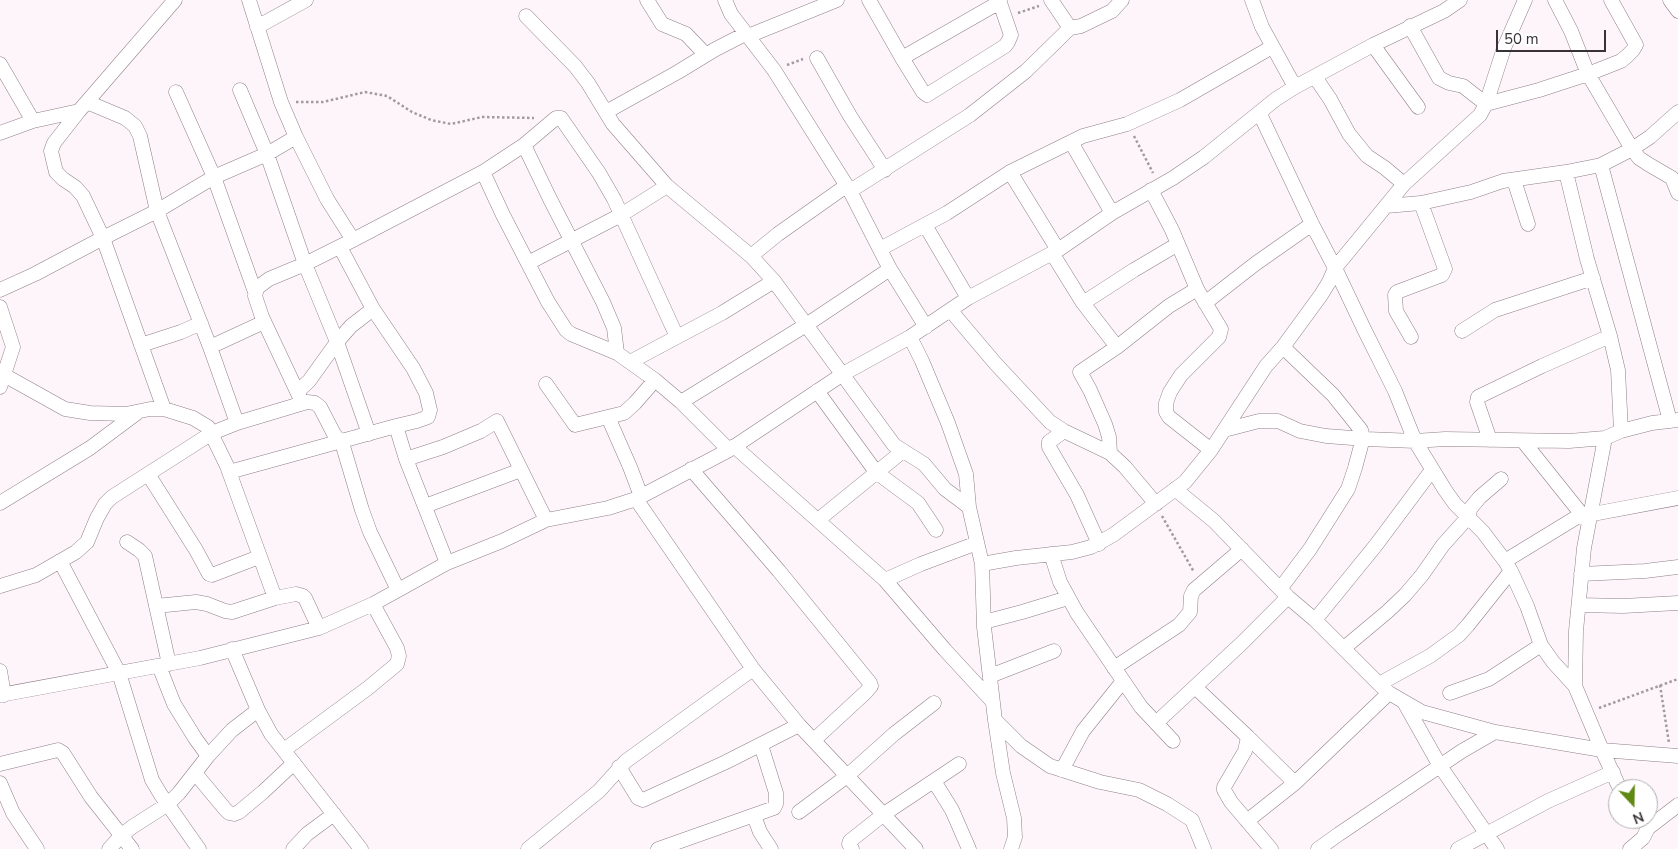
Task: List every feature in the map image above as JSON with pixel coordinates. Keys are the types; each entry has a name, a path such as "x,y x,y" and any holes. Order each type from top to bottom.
{"street":[{"path":"164,409 103,238 83,196 74,186 61,177 55,168 51,151 54,143 83,106 175,0"},
{"path":"249,0 281,102 296,137 327,199 353,240"},
{"path":"257,27 306,0"},
{"path":"646,0 662,24 686,34 706,55"},
{"path":"726,0 731,14 774,70 848,188 890,268 926,327"},
{"path":"606,112 706,55 747,35 837,0"},
{"path":"869,0 902,58 925,94 929,94 1005,46 1010,40 1011,35 1000,1 902,58"},
{"path":"751,256 778,234 848,188 886,170 970,115 1026,71 1070,28 1081,26 1112,11 1122,0"},
{"path":"0,671 2,695 200,658 319,628 373,604 447,563 502,541 546,520 601,510 639,498 731,448 843,374 910,337 968,298 1055,251 1112,213 1156,188 1204,157 1260,114 1276,99 1295,87 1374,44 1444,11 1460,0"},
{"path":"982,564 1072,552 1098,544 1176,489 1194,472 1211,450 1266,366 1283,347 1321,295 1330,282 1336,268 1404,184 1480,115 1486,104 1504,48 1525,0"},
{"path":"1555,0 1571,31 1588,74 1632,149 1639,158 1672,178 1678,192"},
{"path":"1670,0 1678,11"},
{"path":"1052,1 1070,28"},
{"path":"1256,2 1272,46 1295,87"},
{"path":"1486,104 1539,90 1621,61 1636,45 1617,2"},
{"path":"526,16 575,66 588,82 613,124 667,186 751,256 774,280 894,445 924,464 945,489 969,507"},
{"path":"1410,26 1439,78 1462,86 1486,104"},
{"path":"1374,44 1418,108"},
{"path":"880,249 926,224 1010,172 1094,132 1127,124 1180,100 1272,46"},
{"path":"816,58 850,116 886,170"},
{"path":"0,64 33,121"},
{"path":"1315,77 1330,99 1349,134 1362,150 1367,156 1386,168 1404,184"},
{"path":"240,90 267,154 305,264 337,342 369,434"},
{"path":"176,92 214,177 264,322 300,396 319,405 340,442 346,454 353,485 370,532 398,590"},
{"path":"0,133 83,106 117,113 135,126 142,140 157,211 237,422"},
{"path":"1386,206 1421,203 1470,192 1503,181 1600,165 1632,149 1678,112"},
{"path":"1260,114 1312,224 1336,268 1395,390 1416,442 1455,504 1469,516 1491,541 1508,566 1541,645 1553,662 1576,686"},
{"path":"255,292 269,278 305,264 483,172 524,145 556,118 561,118 591,161 614,199 677,337"},
{"path":"0,290 157,211 214,177 267,154 296,137"},
{"path":"1071,142 1112,213"},
{"path":"524,145 610,318 614,328 617,353"},
{"path":"1224,430 1259,421 1270,421 1278,422 1300,431 1326,436 1416,442 1445,439 1569,441 1605,438 1621,431 1652,423 1674,420 1600,165"},
{"path":"483,172 552,309 566,330 571,334 617,353 655,380 731,448 818,520 885,580 993,702"},
{"path":"1010,172 1083,303 1117,347"},
{"path":"1566,172 1618,370 1621,431"},
{"path":"1514,180 1528,224"},
{"path":"528,263 621,215 667,186"},
{"path":"1156,188 1197,289 1220,326 1221,334 1181,375 1170,392 1166,409 1171,419 1211,450"},
{"path":"1411,337 1396,311 1395,295 1397,292 1442,275 1445,269 1421,203"},
{"path":"926,224 968,298"},
{"path":"1205,303 1312,224"},
{"path":"1083,303 1178,244"},
{"path":"229,472 428,417 430,410 429,402 418,376 372,309 340,246"},
{"path":"681,402 806,325 890,268"},
{"path":"1462,331 1495,310 1593,278"},
{"path":"630,362 722,313 774,280"},
{"path":"1110,453 1109,437 1105,424 1090,390 1079,373 1117,347 1169,306 1197,289"},
{"path":"0,307 6,349 2,381 65,409 126,414 150,409 164,409 193,418 208,427 229,472 275,598"},
{"path":"0,586 36,575 76,552 85,545 91,536 97,518 108,500 212,433 300,396 350,326 372,309"},
{"path":"951,311 995,363 1050,422 1064,431 1110,453 1125,467 1156,504"},
{"path":"210,347 264,322"},
{"path":"141,344 201,324"},
{"path":"1490,440 1478,402 1480,396 1610,336"},
{"path":"910,337 934,390 961,458 968,489 969,507 982,564 984,622 995,720 1003,773 1014,818 1015,837 1011,849"},
{"path":"1156,723 1195,687 1284,593 1348,489 1356,468 1363,438 1361,430 1333,395 1283,347"},
{"path":"546,384 576,425 621,414 655,380"},
{"path":"817,391 876,472 918,503 936,530"},
{"path":"0,503 90,448 138,412"},
{"path":"608,417 630,467 639,498 753,669 799,725 916,849"},
{"path":"406,459 443,447 481,431 497,421 546,520"},
{"path":"396,426 406,459 447,563"},
{"path":"1064,431 1048,444 1077,495 1098,544"},
{"path":"1605,438 1586,515 1576,631 1576,686 1616,779"},
{"path":"1523,440 1586,515"},
{"path":"818,520 903,451"},
{"path":"691,469 779,571 870,683 871,686 866,692 814,740"},
{"path":"425,506 521,470"},
{"path":"1315,620 1376,545 1432,470"},
{"path":"148,474 209,574 212,575 259,557"},
{"path":"1344,648 1381,618 1405,594 1469,516 1470,509 1480,497 1501,479"},
{"path":"1176,489 1214,521 1284,593 1315,620 1384,688 1422,712 1495,732 1602,750 1675,755"},
{"path":"1247,821 1295,783 1342,740 1384,688 1459,635 1468,625 1508,566 1571,520 1586,515 1678,498"},
{"path":"127,542 145,556 156,606 164,665 174,704 208,756"},
{"path":"885,580 921,564 978,543"},
{"path":"1114,668 1179,625 1190,612 1192,594 1242,549"},
{"path":"1051,554 1060,582 1068,598 1141,707 1173,742"},
{"path":"60,560 119,673 152,780 199,849"},
{"path":"1581,574 1678,567"},
{"path":"156,606 196,602 232,612 291,594 303,596 319,628"},
{"path":"984,622 1068,598"},
{"path":"1579,605 1623,606 1678,603"},
{"path":"284,750 368,688 397,664 399,656 397,648 373,604"},
{"path":"1450,693 1489,678 1541,645"},
{"path":"232,649 258,710 271,734 361,849"},
{"path":"990,676 1054,651"},
{"path":"528,849 599,791 619,767 647,744 753,669"},
{"path":"1062,770 1083,731 1123,681"},
{"path":"1195,687 1295,783"},
{"path":"1403,701 1440,766 1497,849"},
{"path":"799,812 847,776 894,734 934,703"},
{"path":"109,849 120,836 168,804 232,730 258,710"},
{"path":"995,720 1026,750 1050,766 1100,782 1139,790 1167,804 1192,820 1204,849"},
{"path":"619,767 638,798 643,800 761,745 799,725"},
{"path":"1318,849 1462,751 1495,732"},
{"path":"1248,737 1245,751 1224,790 1231,802 1271,849"},
{"path":"658,849 774,808 777,799 776,790 761,745"},
{"path":"0,764 58,750 63,753 91,798 132,849"},
{"path":"195,773 225,809 229,813 234,814 263,792 294,763"},
{"path":"852,849 849,844 850,841 884,814 959,764"},
{"path":"1458,849 1548,801 1613,772"},
{"path":"934,781 952,810 969,849"},
{"path":"0,783 4,799 37,849"},
{"path":"1658,816 1678,804"},
{"path":"293,849 308,834 334,814"},
{"path":"754,816 760,832 771,849"},
{"path":"1630,849 1643,838 1644,829"}],"path":[{"path":"1005,17 1052,1"},
{"path":"774,70 808,57 816,58"},
{"path":"281,102 323,102 366,92 387,96 412,112 431,120 451,124 482,117 556,118"},
{"path":"1127,124 1156,188"},
{"path":"1156,504 1201,584"},
{"path":"1586,713 1678,679"},
{"path":"1660,685 1675,755"}]}
